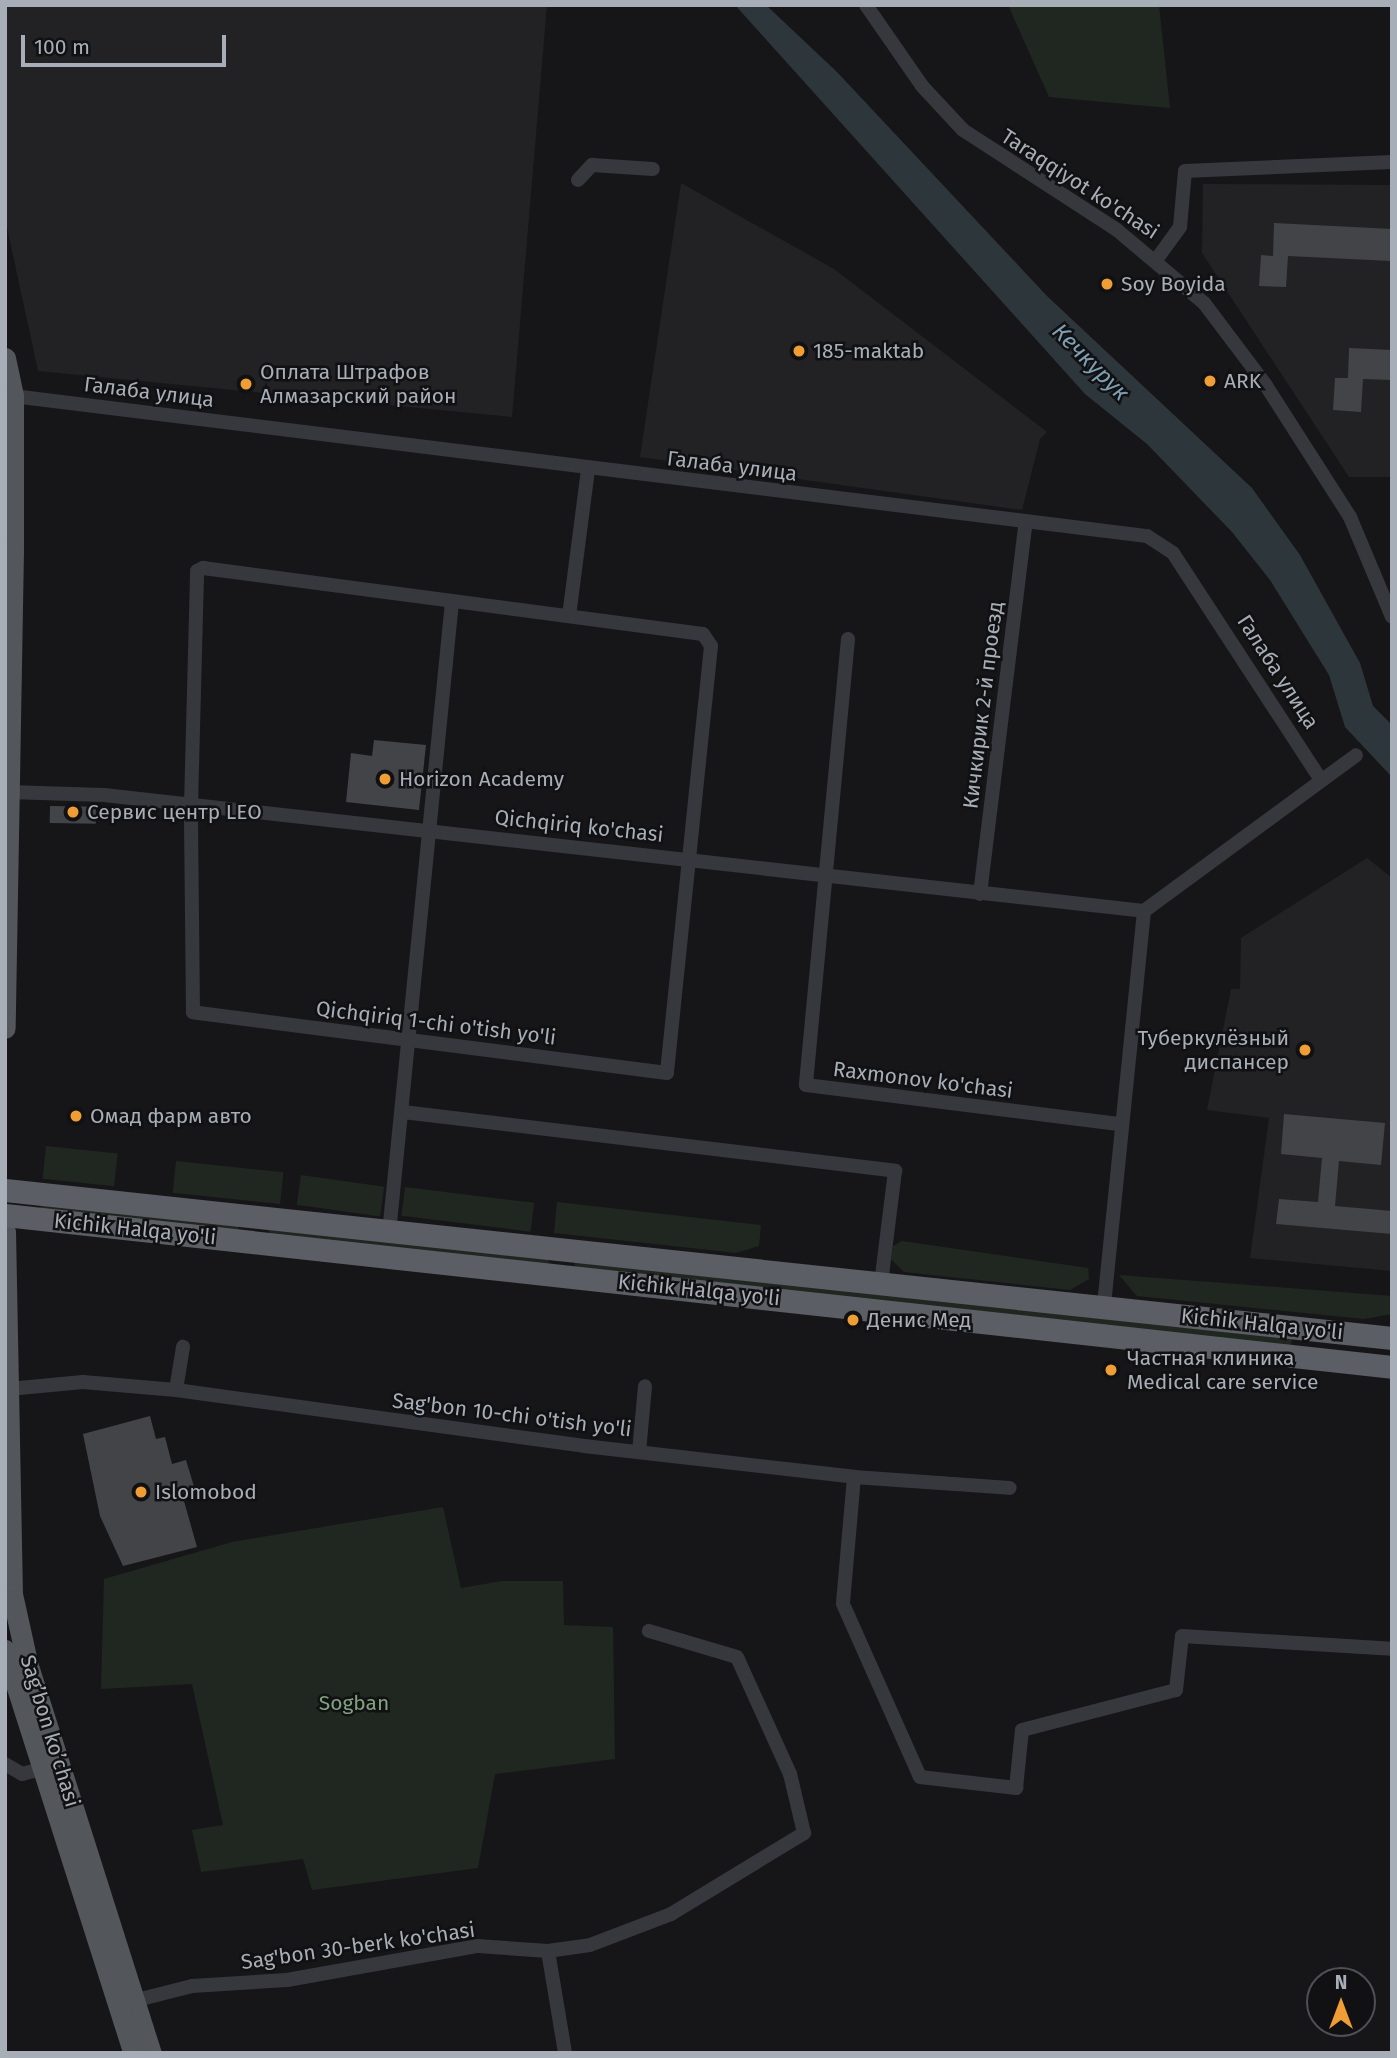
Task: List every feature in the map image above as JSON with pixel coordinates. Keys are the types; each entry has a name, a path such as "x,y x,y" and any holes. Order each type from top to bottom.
{"highway":[{"name":"Kichik Halqa yo'li","path":"5,1190 555,1275 1392,1367"},
{"name":"Kichik Halqa yo'li","path":"5,1215 252,1230 389,1233 1392,1338"},
{"path":"555,1275 557,1251"},
{"path":"1313,1358 1316,1329"}],"main road":[{"path":"5,358 13,396 5,1028"},
{"name":"Sag’bon ko’chasi","path":"5,1231 9,1390 9,1573 51,1766 134,2053"},
{"name":"Sag’bon ko’chasi","path":"5,1650 51,1766 151,2053"}],"street":[{"name":"Taraqqiyot ko'chasi","path":"866,5 922,86 963,130 1156,260 1204,303 1265,384 1350,517 1392,617"},
{"path":"1156,260 1180,227 1185,171 1392,162"},
{"path":"578,180 592,165 653,169"},
{"name":"Галаба улица","path":"13,396 588,470 1147,536 1173,553 1321,780"},
{"path":"569,616 588,470"},
{"name":"Кичкирик 2-й проезд","path":"980,894 1027,522"},
{"path":"191,805 198,571 690,629 703,634 711,646 690,860"},
{"path":"389,1233 452,602"},
{"path":"827,875 848,639"},
{"path":"1104,1306 1144,911 1356,755"},
{"name":"Qichqiriq ko'chasi","path":"8,792 191,805 1144,911"},
{"name":"Qichqiriq 1-chi o'tish yo'li","path":"191,805 193,1012 667,1073 690,860"},
{"name":"Raxmonov ko'chasi","path":"827,875 806,1085 1121,1124"},
{"path":"402,1112 895,1171 881,1283"},
{"path":"176,1390 183,1347"},
{"name":"Sag'bon 10-chi o'tish yo'li","path":"9,1390 83,1382 176,1390 639,1452 854,1477 1010,1488"},
{"path":"639,1452 645,1385"},
{"path":"854,1477 843,1604 920,1777 1016,1788 1022,1730 1176,1690 1182,1636 1392,1649"},
{"name":"Sag'bon 30-berk ko'chasi","path":"133,2001 192,1986 287,1980 478,1947 548,1951 590,1945 670,1914 804,1833 790,1774 737,1657 649,1630"},
{"path":"5,1764 15,1773 51,1766"},
{"path":"548,1951 565,2053"}],"shaded area":[{"path":"5,5 547,5 512,417 38,371 5,218"},
{"name":"185-maktab","path":"681,183 834,269 1047,432 1040,439 1022,510 640,457"},
{"path":"1203,184 1392,185 1392,477 1349,477 1202,253"},
{"name":"Туберкулёзный диспансер","path":"1367,858 1392,878 1392,1271 1250,1258 1269,1118 1207,1110 1231,989 1240,989 1241,938"}],"green space":[{"path":"1008,5 1159,5 1170,108 1049,97"},
{"path":"46,1146 118,1154 114,1186 43,1179"},
{"path":"176,1161 283,1172 280,1204 173,1193"},
{"path":"301,1175 384,1187 380,1216 297,1205"},
{"path":"405,1187 534,1203 530,1232 401,1216"},
{"path":"557,1202 761,1225 759,1246 736,1253 554,1233"},
{"path":"41,1203 239,1224 238,1234 40,1213"},
{"path":"269,1226 549,1255 548,1266 268,1237"},
{"path":"902,1241 1088,1268 1089,1279 1070,1290 904,1272 891,1259 893,1246"},
{"path":"575,1262 1292,1337 1291,1346 574,1271"},
{"path":"1119,1275 1392,1296 1392,1314 1364,1319 1137,1296"},
{"name":"Sogban","path":"443,1507 461,1588 502,1581 563,1581 564,1625 613,1627 615,1759 495,1774 478,1868 312,1890 303,1859 201,1872 192,1830 223,1825 192,1684 101,1689 104,1579 232,1542"}],"water":[{"name":"Кечкурук","path":"735,5 766,5 837,72 1047,296 1252,488 1300,555 1360,663 1373,706 1392,725 1392,777 1345,727 1329,675 1270,580 1232,532 1147,444 1085,394"}],"building":[{"path":"1274,223 1392,229 1391,261 1288,256 1286,287 1259,286 1261,255 1273,256"},
{"path":"1349,348 1392,350 1392,380 1363,379 1361,412 1333,410 1335,378 1348,378"},
{"name":"Horizon Academy","path":"374,740 426,745 419,810 346,802 351,753 372,756"},
{"name":"Сервис центр LEO","path":"50,806 96,807 96,824 50,823"},
{"name":"Туберкулёзный диспансер","path":"1284,1114 1385,1123 1381,1165 1339,1161 1335,1206 1392,1211 1392,1234 1276,1224 1279,1199 1318,1202 1322,1158 1281,1154"},
{"name":"Islomobod","path":"150,1416 156,1439 165,1437 172,1464 186,1460 195,1490 182,1494 197,1547 123,1566 100,1516 83,1434"}],"place":[{"name":"Soy Boyida","path":"1107,284"},
{"name":"185-maktab","path":"799,351"},
{"name":"ARK","path":"1210,381"},
{"name":"Оплата Штрафов Aлмазарский район","path":"246,384"},
{"name":"Horizon Academy","path":"385,779"},
{"name":"Сервис центр LEO","path":"73,812"},
{"name":"Туберкулёзный диспансер","path":"1305,1050"},
{"name":"Омад фарм авто","path":"76,1116"},
{"name":"Денис Мед","path":"853,1320"},
{"name":"Частная клиника Medical care service","path":"1111,1370"},
{"name":"Islomobod","path":"141,1492"}]}
